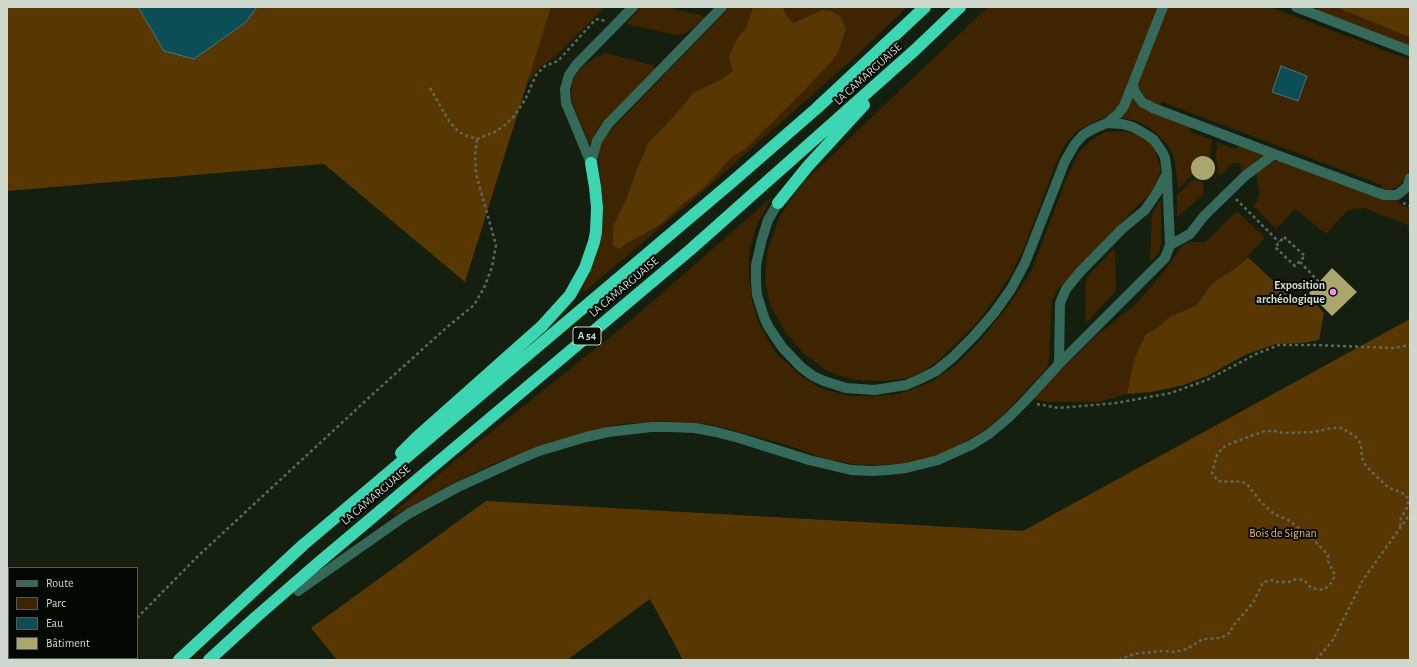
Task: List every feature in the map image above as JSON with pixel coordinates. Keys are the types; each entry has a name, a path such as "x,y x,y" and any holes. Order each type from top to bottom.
{"highway":[{"name":"LA CAMARGUAISE","path":"179,660 241,601 341,513 732,182 817,108 925,7"},
{"name":"LA CAMARGUAISE","path":"210,660 256,617 317,564 690,250 915,50 960,7"},
{"path":"778,203 808,166 915,50"},
{"path":"341,513 416,438 542,326 570,295 590,256 596,232 597,207 591,164"},
{"path":"210,660 298,591"}],"lane":[{"path":"591,164 566,103 565,89 569,75 576,65 633,7"},
{"path":"591,164 597,141 608,124 722,7"},
{"path":"778,203 768,220 756,265 757,295 764,317 775,338 789,356 801,367 824,382 846,388 867,390 886,389 906,385 936,371 974,336 994,313 1010,289 1025,263 1065,161 1075,144 1083,135 1106,123 1118,114 1124,106 1163,7"},
{"path":"1296,7 1410,51"},
{"path":"1133,85 1135,92 1142,102 1153,108 1384,195 1397,195 1407,187 1410,178"},
{"path":"298,591 378,534 408,514 435,499 539,451 608,432 651,427 695,428 739,438 836,467 872,471 888,470 922,464 956,453 989,434 1024,402 1059,364 1165,258 1170,246 1167,174 1165,158 1160,148 1148,135 1133,127 1122,124 1106,123"},
{"path":"1170,246 1190,234 1204,216 1245,176 1274,154"},
{"path":"1059,364 1060,303 1066,290 1080,272 1122,229 1145,210 1167,174"}],"path":[{"path":"430,88 449,121 457,130 464,135 477,139 495,132 514,116 525,100 536,75 545,66 558,61 595,20 599,19 616,24"},
{"path":"138,617 197,557 391,378 474,305 484,288 492,267 496,245 476,174 475,155 477,139"},
{"path":"1229,192 1279,242"},
{"path":"1284,237 1305,256 1300,262 1295,266 1275,247 1284,237"},
{"path":"1300,262 1319,282"},
{"path":"1024,402 1059,408 1124,401 1171,393 1207,380 1256,354 1280,345 1394,348 1410,345"},
{"path":"1119,660 1134,654 1187,650 1204,640 1221,638 1231,632 1232,627 1253,603 1263,582 1272,580 1277,582 1289,582 1296,579 1304,580 1309,586 1318,590 1325,588 1332,582 1335,575 1328,561 1328,555 1312,537 1288,520 1274,514 1261,502 1246,483 1218,481 1212,473 1217,455 1222,448 1232,443 1265,431 1284,433 1315,432 1331,428 1342,428 1355,436 1361,444 1362,458 1366,466 1389,488 1401,492 1408,498 1408,506 1401,518 1400,529"},
{"path":"1316,660 1333,640 1363,580 1410,514"}],"green space":[{"path":"7,7 551,7 465,282 324,164 7,191"},
{"path":"535,7 605,7 556,56 535,72 530,81 526,64"},
{"path":"641,7 665,7 701,15 705,18 691,30 684,34 676,35 626,24"},
{"path":"730,7 753,7 746,28 738,37 733,71 722,79 693,93 675,115 648,143 626,200 620,249 661,224 683,204 704,188 731,158 744,150 831,62 804,18 793,23 787,16 783,7 907,7 854,58 700,194 584,292 582,290 598,253 602,231 603,202 599,167 599,151 602,139"},
{"path":"753,7 783,7 787,16 793,23 823,10 831,11 840,16 846,29 838,53 793,102 744,150 731,158 704,188 683,204 661,224 620,249 613,246 613,227 626,200 648,143 675,115 693,93 722,79 733,71 729,57 738,37 746,28"},
{"path":"988,7 1159,7 1121,103 1113,113 1077,131 1066,143 1057,161 1025,246 1012,273 976,324 937,362 922,372 908,378 884,381 854,380 829,372 804,354 783,329 770,305 765,282 767,252 780,215 803,183"},
{"path":"1168,7 1270,7 1410,60 1410,168 1405,179 1398,186 1390,190 1381,190 1382,185 1162,102 1160,107 1145,97 1139,88 1138,80"},
{"path":"1318,7 1342,7 1410,36 1410,47 1318,11"},
{"path":"1336,7 1410,7 1410,37"},
{"path":"606,53 652,65 655,69 599,127 591,143 589,143 572,102 571,91 573,80 578,71 585,65 596,57"},
{"path":"1133,96 1144,109 1192,127 1190,132 1212,140 1210,157 1202,156 1195,159 1191,166 1193,174 1178,189 1175,162 1169,147 1147,126 1136,121 1120,117 1129,105"},
{"path":"1124,131 1142,136 1154,146 1161,169 1155,188 1058,289 1052,300 1049,362 1046,369 1006,412 988,428 952,450 906,463 880,465 854,464 829,460 784,444 709,424 665,421 620,424 586,432 536,447 491,465 395,515 393,513 452,463 630,321 772,197 756,227 749,254 749,276 752,301 759,324 775,352 801,376 822,389 851,396 900,394 931,382 957,364 982,338 1008,306 1031,272 1069,172 1080,151 1090,141 1105,132"},
{"path":"1217,142 1234,149 1240,146 1264,154 1242,174 1240,163 1233,163 1221,175 1217,174"},
{"path":"1274,161 1281,161 1395,198 1402,205 1410,209 1410,226 1364,208 1349,210 1326,234 1295,209 1276,229 1253,206 1258,200 1259,192 1256,172"},
{"path":"1193,179 1203,182 1204,194 1177,217 1177,195"},
{"path":"1161,199 1161,244 1158,254 1150,262 1152,214"},
{"path":"1237,211 1265,238 1235,269 1207,290 1197,305 1170,317 1157,328 1146,334 1134,359 1127,394 1098,402 1045,402 1032,398 1097,335 1137,303 1162,274 1182,246 1189,242 1205,242"},
{"path":"1115,248 1116,291 1086,323 1085,289 1087,277"},
{"path":"1248,257 1295,302 1306,293 1324,313 1319,340 1302,343 1276,344 1247,354 1207,376 1184,385 1152,392 1127,394 1134,359 1146,334 1157,328 1170,317 1197,305 1214,282 1235,269"},
{"name":"Bois de Signan","path":"1410,319 1410,660 683,660 650,599 567,660 337,660 311,628 486,501 1023,531"}],"water":[{"path":"138,7 257,7 246,22 194,59 164,51"},
{"path":"1281,66 1307,76 1298,101 1272,92"}],"building":[{"path":"1203,156 1212,159 1215,168 1212,177 1203,180 1194,177 1191,168 1194,159"},
{"name":"Exposition archéologique","path":"1332,268 1357,292 1332,316 1309,293"}],"place":[{"name":"Exposition archéologique","path":"1333,292"}]}
